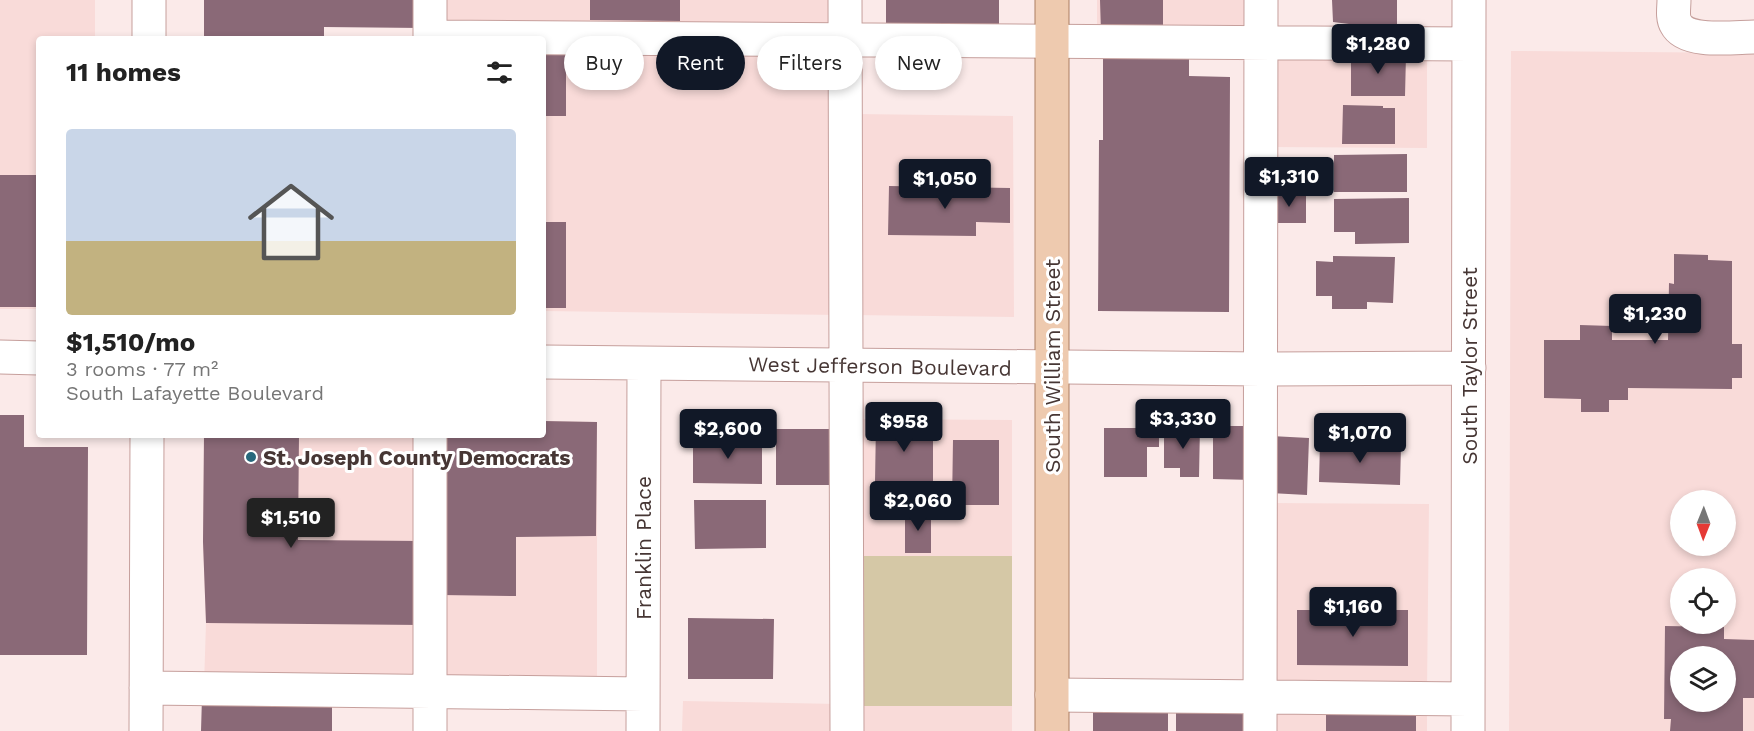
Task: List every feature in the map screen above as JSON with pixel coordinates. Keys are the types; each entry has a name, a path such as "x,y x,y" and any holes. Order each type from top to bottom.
{"main road":[{"name":"South William Street","path":"1052,0 1052,731"}],"street":[{"path":"149,0 149,36"},
{"path":"430,0 430,36"},
{"path":"846,0 846,36"},
{"path":"1260,731 1261,0"},
{"name":"South Taylor Street","path":"1468,715 1469,0"},
{"path":"1674,0 1675,24 1684,33 1694,37 1754,37"},
{"path":"546,38 757,39"},
{"path":"863,39 1469,44"},
{"path":"846,90 848,731"},
{"path":"0,357 36,358"},
{"name":"West Jefferson Boulevard","path":"546,362 1053,368 1468,368"},
{"name":"Franklin Place","path":"643,731 644,364"},
{"path":"146,731 147,438"},
{"path":"430,438 430,731"},
{"path":"146,688 643,694"},
{"path":"1052,695 1260,697 1468,715"}],"shaded area":[{"path":"0,0 95,0 95,36 36,36 36,309 0,309"},
{"path":"443,0 839,0 839,33 443,28"},
{"path":"1097,0 1252,0 1252,33 1097,32"},
{"path":"546,47 564,47 564,90 644,90 644,47 656,47 656,90 745,90 745,48 757,48 757,90 840,90 840,315 546,311"},
{"path":"1271,51 1427,51 1427,148 1271,147"},
{"path":"1511,51 1754,53 1754,731 1509,731"},
{"path":"856,114 1013,116 1014,317 853,315"},
{"path":"855,419 1012,420 1012,556 854,556"},
{"path":"546,421 597,422 597,685 440,682 442,438 546,438"},
{"path":"204,438 424,438 423,686 204,685 206,623 203,542"},
{"path":"1269,503 1429,504 1427,690 1270,690"},
{"path":"854,556 1012,556 1012,706 854,706"},
{"path":"683,701 838,704 838,731 682,731"},
{"path":"854,706 1012,706 1012,731 854,731"},
{"path":"1268,706 1427,707 1427,731 1268,731"}],"building":[{"path":"204,0 422,0 422,28 324,27 324,36 204,36"},
{"path":"590,0 680,0 680,21 590,20"},
{"path":"886,0 999,0 999,27 886,27"},
{"path":"1100,0 1163,0 1163,32 1101,32"},
{"path":"1332,0 1397,0 1397,34 1348,34 1349,24 1333,22"},
{"path":"546,47 564,47 564,90 566,90 566,116 546,116"},
{"path":"1103,52 1189,52 1189,76 1230,77 1229,312 1098,311 1099,140 1103,140"},
{"path":"1351,54 1406,55 1405,96 1351,96"},
{"path":"1343,105 1395,108 1395,144 1342,144"},
{"path":"1407,154 1407,192 1334,192 1334,155"},
{"path":"0,175 36,175 36,307 0,307"},
{"path":"889,186 1010,188 1010,223 976,222 976,236 888,235"},
{"path":"1272,193 1306,193 1306,223 1272,223"},
{"path":"1409,198 1409,243 1355,244 1355,232 1334,232 1334,199"},
{"path":"546,222 566,222 566,308 546,308"},
{"path":"1674,254 1708,255 1708,260 1732,261 1732,344 1742,344 1742,378 1732,378 1732,389 1628,388 1628,400 1609,400 1609,412 1581,412 1581,399 1544,398 1544,340 1580,340 1580,325 1612,326 1612,340 1668,340 1669,283 1674,284"},
{"path":"1333,256 1395,257 1393,303 1367,302 1367,309 1332,309 1332,296 1316,296 1316,261 1333,262"},
{"path":"0,415 24,415 24,447 88,447 87,655 0,655"},
{"path":"546,421 597,422 596,536 516,537 516,596 441,595 442,438 546,438"},
{"path":"876,423 933,424 933,483 875,482"},
{"path":"1164,426 1200,426 1199,477 1180,477 1180,468 1164,468"},
{"path":"1213,426 1253,426 1253,480 1213,479"},
{"path":"1104,428 1159,428 1159,447 1147,447 1147,477 1104,477"},
{"path":"776,429 832,429 832,485 776,485"},
{"path":"693,435 762,436 762,484 693,483"},
{"path":"1271,436 1309,438 1307,495 1269,493"},
{"path":"204,438 299,438 298,540 422,541 422,625 206,623 203,542"},
{"path":"953,440 999,440 999,505 952,505"},
{"path":"1320,443 1401,446 1400,485 1319,482"},
{"path":"694,500 766,500 766,548 695,549"},
{"path":"905,511 931,511 931,553 905,553"},
{"path":"1297,610 1408,610 1408,666 1297,665"},
{"path":"688,618 774,619 773,679 688,679"},
{"path":"1665,626 1670,626 1670,634 1724,634 1724,639 1754,640 1754,698 1743,698 1743,731 1670,731 1671,719 1664,719"},
{"path":"202,697 332,699 332,731 201,731"},
{"path":"1168,705 1168,731 1093,731 1093,711"},
{"path":"1176,705 1246,705 1246,731 1176,731"},
{"path":"1326,705 1416,715 1416,731 1326,731"}],"place":[{"name":"St. Joseph County Democrats","path":"251,457"}]}
